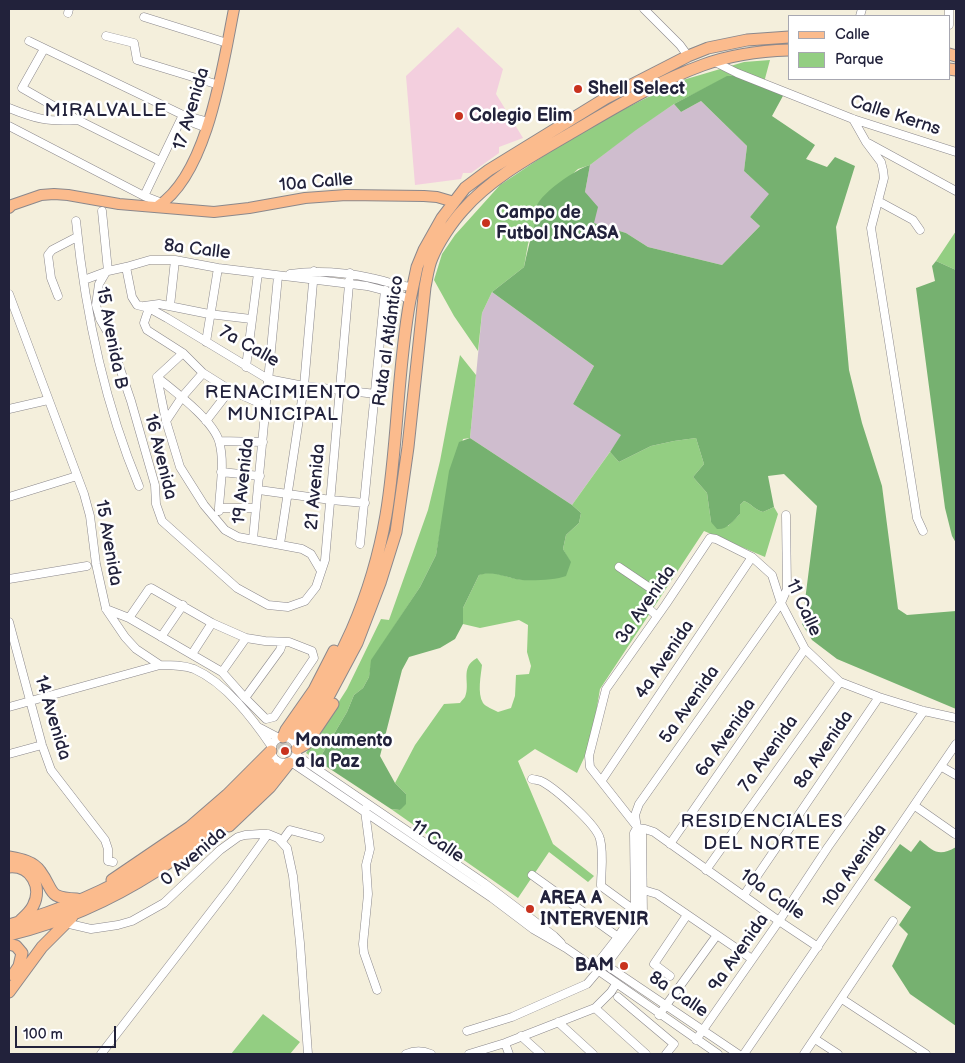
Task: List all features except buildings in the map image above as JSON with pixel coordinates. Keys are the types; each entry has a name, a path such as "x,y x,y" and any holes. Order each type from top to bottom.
{"highway":[{"name":"Ruta al Atlántico","path":"788,37 747,40 708,48 688,56 606,98 530,143 489,170 465,188 442,218 424,250 410,300 386,515 374,572 366,580 314,690 286,730 291,747 306,744 329,710 362,650 381,598 380,583 396,532 400,508 425,287 432,258 452,223 489,185 627,100 666,80 713,61 750,53 788,50"},
{"path":"13,924 89,900 111,897 134,890 162,876 187,860 245,813 282,774 291,747"},
{"path":"9,992 42,947 89,900 117,875 164,846 190,827 227,795 271,749"},
{"path":"9,935 44,925 135,874 211,821 272,766 242,804 208,835 172,862 111,897"},
{"path":"9,856 26,861 36,867 57,897 89,900"},
{"path":"9,867 26,870 37,886 34,905 28,914 13,924"},
{"path":"9,944 16,946 22,953 19,966 9,979"}],"main road":[{"name":"17 Avenida","path":"160,205 173,192 198,152 219,85 234,9"},
{"path":"173,192 176,201 182,209"},
{"path":"10,206 41,195 54,194 119,204 160,205"},
{"name":"10a Calle","path":"160,205 202,212 224,212 305,198 346,195 424,196 437,197 454,202"}],"street":[{"path":"644,9 680,45 688,56"},
{"path":"144,17 227,43"},
{"path":"106,36 134,42 137,60 219,85"},
{"path":"29,41 185,115 191,122 208,125"},
{"path":"44,49 22,88 78,120 160,161"},
{"name":"Calle Kerns","path":"713,61 737,73 852,118 956,152"},
{"path":"9,108 46,121 78,120"},
{"path":"146,197 160,161 185,115"},
{"path":"852,118 866,142 881,162 884,170 884,178 871,228 917,518 923,531"},
{"path":"9,126 160,205"},
{"path":"866,142 956,191"},
{"path":"878,201 913,220 920,230"},
{"name":"16 Avenida","path":"102,211 107,271 99,284 96,306 108,334 131,402 155,485 156,504 162,521 236,588 268,605"},
{"name":"15 Avenida B","path":"76,221 86,295 109,404 139,486"},
{"path":"58,296 52,278 48,255 52,250 78,237"},
{"name":"8a Calle","path":"84,280 107,271 126,268 150,260 175,260 278,276 349,283 385,290 410,300"},
{"path":"170,306 175,260"},
{"path":"126,268 134,301 137,305 146,307 154,304 251,319"},
{"path":"206,342 209,314 218,268"},
{"path":"280,544 304,386 314,271"},
{"name":"8a Calle","path":"278,276 314,271 350,273 374,278 397,286 413,287"},
{"path":"246,367 258,273"},
{"name":"21 Avenida","path":"268,605 288,607 305,601 316,587 325,560 350,273"},
{"name":"19 Avenida","path":"253,540 278,276"},
{"path":"360,544 385,290"},
{"name":"15 Avenida","path":"9,294 78,476 90,516 96,564 106,609 125,637 136,649 160,665 172,664 195,670 245,703 271,749"},
{"path":"146,307 144,323 148,330 183,353 203,373 230,390 266,406"},
{"name":"7a Calle","path":"146,307 268,379 304,386 376,394"},
{"path":"156,377 183,353"},
{"path":"166,421 203,373"},
{"path":"156,377 182,398 206,422 218,441 221,472 218,521"},
{"path":"156,377 166,421 180,467 204,505 225,530 238,537 302,549 311,554 321,571"},
{"path":"206,422 230,390"},
{"path":"9,409 48,400"},
{"path":"218,441 263,442"},
{"path":"221,472 260,476"},
{"path":"9,496 78,476"},
{"path":"259,490 287,495 365,503"},
{"path":"219,508 255,508"},
{"path":"781,603 787,589 786,515"},
{"name":"11 Calle","path":"710,538 716,538 752,557 772,575 781,603 805,649 840,682 924,711 956,718"},
{"name":"3a Avenida","path":"602,780 590,767 590,756 606,689 710,538"},
{"name":"4a Avenida","path":"602,780 752,557"},
{"path":"9,579 87,566"},
{"path":"618,567 652,590 648,608 657,616"},
{"path":"106,609 130,618 222,672 245,703 264,718 274,717 313,660 314,655 312,651 290,642 265,642 246,638 149,588 130,618"},
{"name":"5a Avenida","path":"643,916 634,833 637,828 635,815 639,804 781,603"},
{"path":"161,637 182,605"},
{"name":"14 Avenida","path":"9,622 42,745 51,770 106,840 108,860 113,862"},
{"path":"192,654 212,622"},
{"path":"222,672 246,638"},
{"path":"245,703 280,650 283,642"},
{"name":"6a Avenida","path":"670,844 805,649"},
{"path":"9,707 160,665"},
{"name":"7a Avenida","path":"706,870 840,682"},
{"name":"8a Avenida","path":"744,895 879,697"},
{"name":"9a Avenida","path":"696,1040 924,711"},
{"name":"15 Avenida","path":"259,727 291,747"},
{"name":"10a Avenida","path":"744,1054 956,744"},
{"path":"9,754 42,745"},
{"path":"291,747 280,763 274,758 271,749 291,747"},
{"name":"11 Calle","path":"291,747 367,807 533,929 566,948 718,1054"},
{"path":"942,766 956,776"},
{"path":"532,779 542,781 556,792 575,808 597,833 601,844 601,886 643,916 603,963"},
{"path":"602,780 637,828"},
{"path":"915,806 955,834"},
{"path":"367,807 370,850 366,865 368,894 363,944 376,990"},
{"name":"10a Calle","path":"637,828 654,832 818,947"},
{"path":"308,1054 293,876 287,848 282,841 290,830 320,838"},
{"name":"0 Avenida","path":"65,923 91,929 132,921 164,903 220,850 238,837 245,834 268,834 282,841"},
{"path":"101,1054 230,887 268,834"},
{"path":"532,875 618,937"},
{"path":"639,889 658,894 752,959"},
{"name":"5a Avenida","path":"635,911 639,889"},
{"path":"466,1031 512,1017 587,984 598,971 635,911"},
{"path":"670,976 654,964 687,915"},
{"path":"804,1054 893,921"},
{"path":"659,1014 718,935"},
{"name":"8a Calle","path":"603,963 738,1054"},
{"path":"469,1054 595,1008 611,992 616,984"},
{"path":"618,998 674,1044 666,1054"},
{"path":"842,999 926,1054"},
{"path":"595,1008 646,1054"},
{"path":"558,1022 593,1054"},
{"path":"521,1036 541,1054"},
{"path":"815,1039 838,1054"},
{"path":"505,1042 509,1054"},
{"path":"406,1054 412,1051 422,1051 431,1054"}],"shaded area":[{"name":"Colegio Elim","path":"458,27 503,69 496,94 523,138 499,147 499,153 471,173 463,173 461,179 415,185 406,76"},
{"path":"701,101 747,146 744,171 770,194 750,217 760,226 722,265 648,247 626,233 594,223 585,192 590,165 636,129 674,104 681,112"},
{"path":"492,292 594,366 573,404 622,435 572,505 470,438 482,313"}],"green space":[{"path":"770,60 763,86 736,77 727,77 674,104 590,165 578,169 536,208 536,220 528,244 524,267 492,292 482,313 478,351 454,316 434,280 442,254 455,235 500,185 563,143 622,110 683,80 744,62"},
{"path":"727,76 736,76 784,94 772,116 815,145 806,159 827,167 835,157 855,166 836,227 849,370 862,423 882,486 898,609 907,615 956,611 956,709 837,659 812,640 802,624 817,506 784,474 768,476 774,507 763,512 744,501 740,505 740,514 727,527 717,529 711,522 707,493 693,477 704,464 696,438 651,446 619,462 610,452 621,435 573,404 594,366 492,292 524,267 535,222 535,209 545,194 576,171 590,165 585,192 598,207 594,223 626,233 648,247 722,265 760,226 750,217 769,194 744,171 747,146 701,101 681,112 674,104"},
{"path":"956,231 956,270 936,261"},
{"path":"936,261 956,270 956,543 952,536 945,508 916,288 935,281 932,266"},
{"path":"460,355 476,375 470,438 463,439 436,555 420,587 372,660 369,677 363,688 354,695 347,712 318,761 306,753 347,689 381,619 389,620 428,510 440,461"},
{"path":"470,438 572,505 581,513 579,523 566,535 563,549 571,562 566,576 551,579 516,579 490,573 479,575 463,608 463,624 455,639 440,648 409,657 402,670 380,756 395,783 406,794 406,804 400,810 391,809 318,761 347,712 354,695 363,688 369,677 371,660 420,587 436,555 449,471 459,442"},
{"path":"696,438 704,464 693,477 707,493 711,522 728,526 740,514 740,505 744,501 763,512 774,507 778,514 765,557 704,531 600,689 591,743 577,773 535,749 518,761 553,844 594,876 588,882 549,852 518,898 391,809 400,810 406,794 395,783 415,745 444,704 460,703 465,697 467,692 468,666 472,662 477,658 482,665 480,689 483,703 498,712 511,708 515,696 516,675 529,674 531,666 527,652 528,625 519,620 480,628 463,624 463,608 479,575 490,573 530,580 548,574 570,562 563,549 566,535 579,523 581,513 572,505 610,452 619,462 651,446"},
{"path":"920,840 937,852 945,852 956,847 956,1026 910,994 892,966 908,934 899,925 911,907 874,880 900,844 911,852"},
{"path":"263,1014 300,1042 290,1054 231,1054"}],"tunnel":[{"path":"269,763 293,734"},
{"path":"275,768 300,739"}],"place":[{"name":"Shell Select","path":"578,89"},
{"name":"Colegio Elim","path":"459,116"},
{"name":"Campo de Futbol INCASA","path":"486,223"},
{"name":"Monumento a la Paz","path":"285,751"},
{"name":"AREA A INTERVENIR","path":"530,909"},
{"name":"BAM","path":"624,966"}],"district":[{"name":"MIRALVALLE","path":"106,111"},
{"name":"RENACIMIENTO MUNICIPAL","path":"283,404"},
{"name":"RESIDENCIALES DEL NORTE","path":"762,833"}]}
